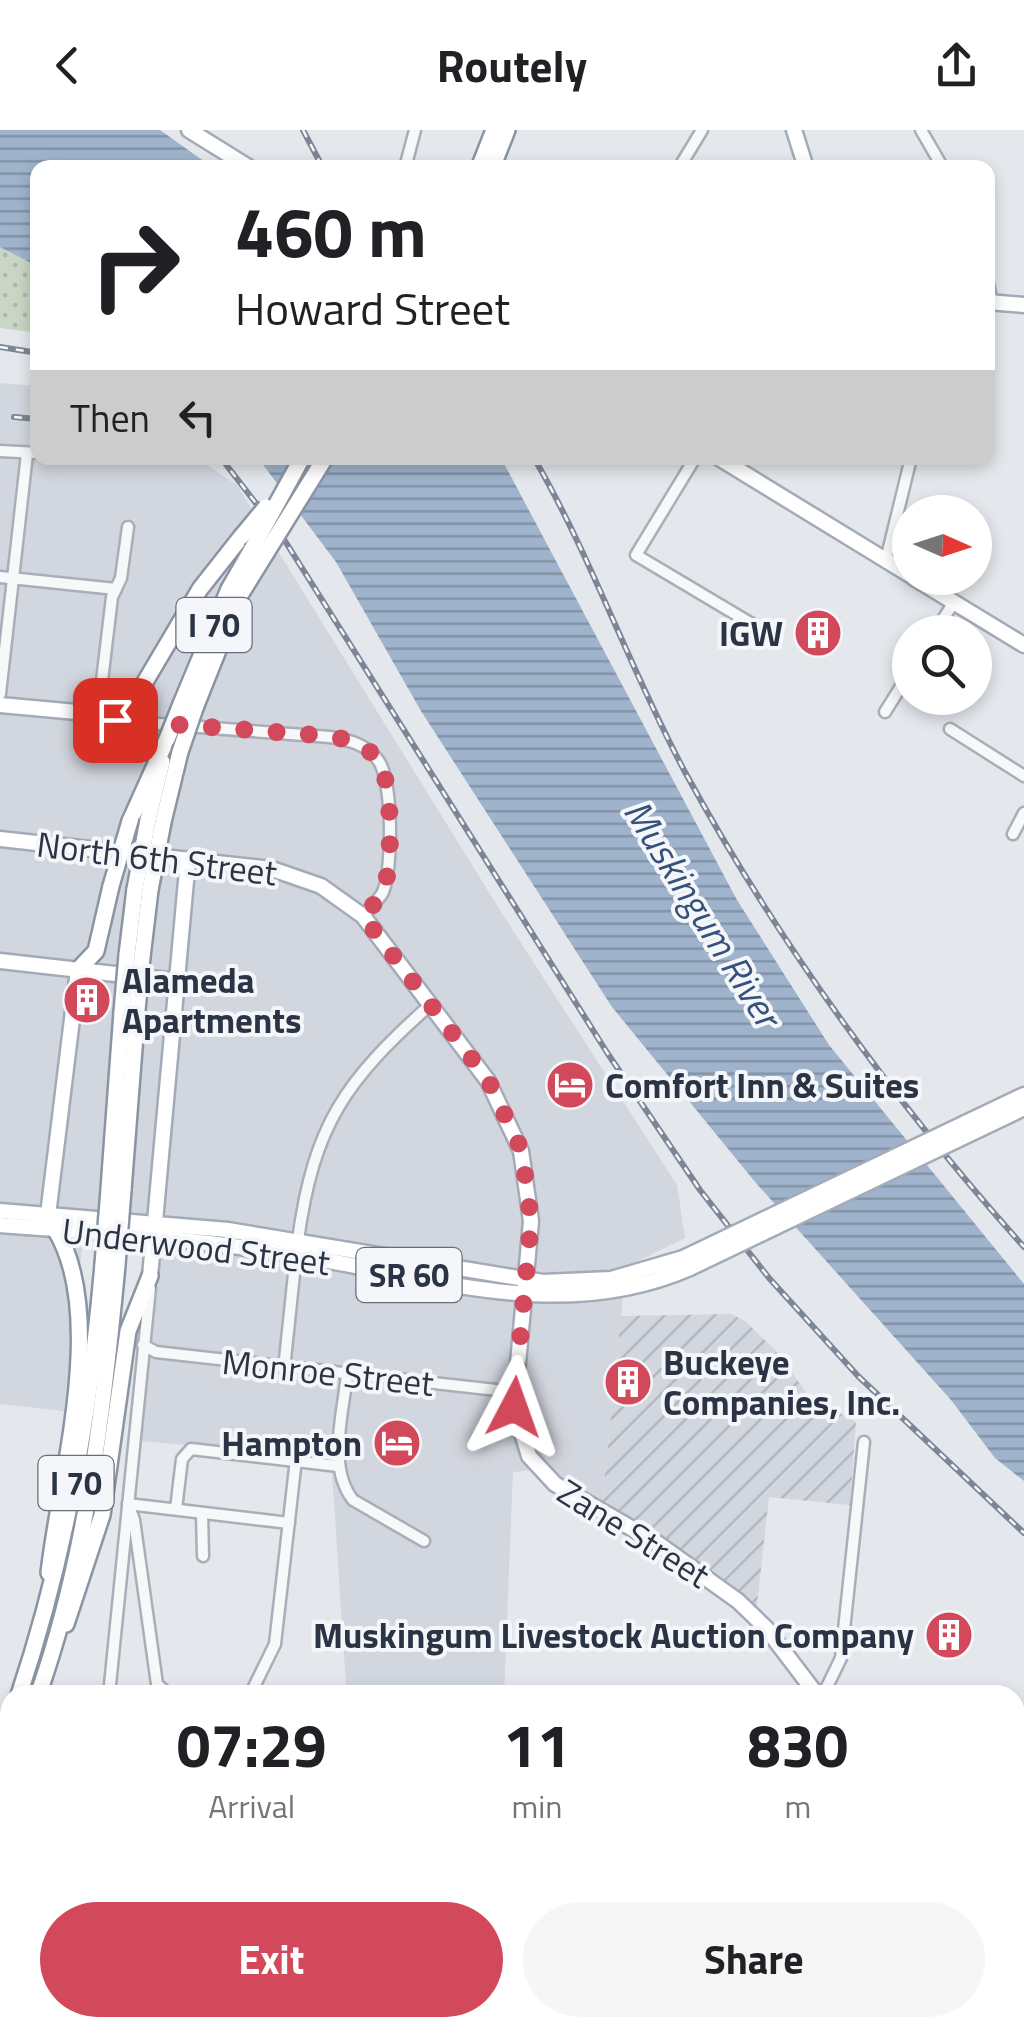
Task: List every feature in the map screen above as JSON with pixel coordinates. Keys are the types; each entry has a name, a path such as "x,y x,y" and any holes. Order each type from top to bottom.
{"highway":[{"path":"482,160 494,130"},
{"path":"495,160 507,130"},
{"name":"I 70","path":"41,1685 84,1515 107,1368 110,1265 134,956 168,738 188,706 240,595 253,546 297,465"},
{"name":"I 70","path":"253,546 319,465"},
{"path":"98,714 142,687 200,589 253,546"},
{"path":"100,688 120,704"},
{"name":"I 70","path":"156,821 180,752 188,706"},
{"path":"78,970 96,950 130,821 168,738"},
{"path":"44,1612 81,1327 73,1270 52,1222"},
{"name":"I 70","path":"23,1685 56,1578 81,1456 110,1265"},
{"path":"41,1685 102,1515 126,1342 150,1276"}],"main road":[{"path":"189,130 237,160"},
{"path":"794,130 803,160"},
{"path":"995,302 1024,305"},
{"path":"731,465 892,564"},
{"path":"943,595 1024,645"},
{"path":"0,704 98,714"},
{"name":"North 6th Street","path":"0,839 272,868 310,880 363,916"},
{"path":"150,1276 188,859"},
{"name":"Zane Street","path":"363,916 488,1080 516,1134 530,1195 514,1392 520,1440 544,1476 657,1543 738,1601 766,1628 812,1685"},
{"path":"0,960 177,981"},
{"path":"52,1222 78,970"},
{"name":"SR 60","path":"968,1128 1024,1095"},
{"name":"SR 60","path":"968,1128 1024,1108"},
{"name":"Underwood Street","path":"0,1224 52,1222 154,1230 297,1248 524,1287 600,1295 645,1286 968,1128"},
{"name":"Underwood Street","path":"0,1211 52,1222"}],"street":[{"path":"407,160 416,130"},
{"path":"684,160 702,130"},
{"path":"921,130 938,160"},
{"path":"0,451 30,454"},
{"path":"0,694 30,465"},
{"path":"691,465 636,555 757,627"},
{"path":"886,560 909,465"},
{"path":"128,527 98,714 115,720 351,740 379,761 388,786 386,880 378,899 363,916"},
{"path":"0,577 116,589"},
{"path":"946,615 954,602"},
{"path":"885,712 892,701"},
{"path":"950,729 1024,776"},
{"path":"1014,834 1024,812"},
{"path":"284,1369 309,1174 337,1107 369,1062 431,1004"},
{"path":"110,1685 150,1276"},
{"name":"Monroe Street","path":"144,1345 156,1352 284,1369 514,1392"},
{"path":"346,1375 338,1466 353,1500 424,1541"},
{"path":"825,1685 840,1658 864,1442"},
{"path":"176,1509 182,1459 191,1449 338,1466"},
{"path":"255,1685 275,1644 296,1459"},
{"path":"128,1504 289,1523"},
{"path":"128,1504 134,1520 157,1685"},
{"path":"202,1513 203,1556"}],"shaded area":[{"path":"0,383 30,385 30,465 207,465 237,485 503,915 677,1185 685,1238 626,1267 602,1505 543,1469 513,1472 504,1685 346,1685 331,1458 141,1441 161,1254 82,1246 64,1411 0,1404"},
{"path":"731,1314 745,1321 775,1350 809,1396 856,1422 850,1505 769,1497 756,1613 700,1564 602,1505 621,1316"}],"green space":[{"path":"0,247 30,262 30,332 0,328"}],"water":[{"path":"0,130 160,130 202,160 30,160 30,262 0,247"},
{"name":"Muskingum River","path":"263,465 505,465 737,900 829,1045 1024,1284 1024,1481 995,1458 951,1400 756,1183 612,1007 421,711 336,562"}],"railway":[{"path":"303,130 319,160"},
{"path":"0,347 30,352"},
{"path":"14,417 30,418"},
{"path":"226,465 285,541 608,1054 700,1190 769,1278 858,1376 1024,1533"},
{"path":"538,465 665,733 759,897 885,1078 1024,1247"}],"place":[{"name":"IGW","path":"818,633"},
{"name":"Alameda Apartments","path":"87,1000"},
{"name":"Comfort Inn & Suites","path":"570,1085"},
{"name":"Buckeye Companies, Inc.","path":"628,1382"},
{"name":"Hampton","path":"397,1443"},
{"name":"Muskingum Livestock Auction Company","path":"949,1635"}],"route":[{"path":"115,720 330,736 362,745 379,761 388,786 386,880 384,890 363,916 488,1080 509,1116 522,1151 530,1195 530,1232 514,1407"}]}
